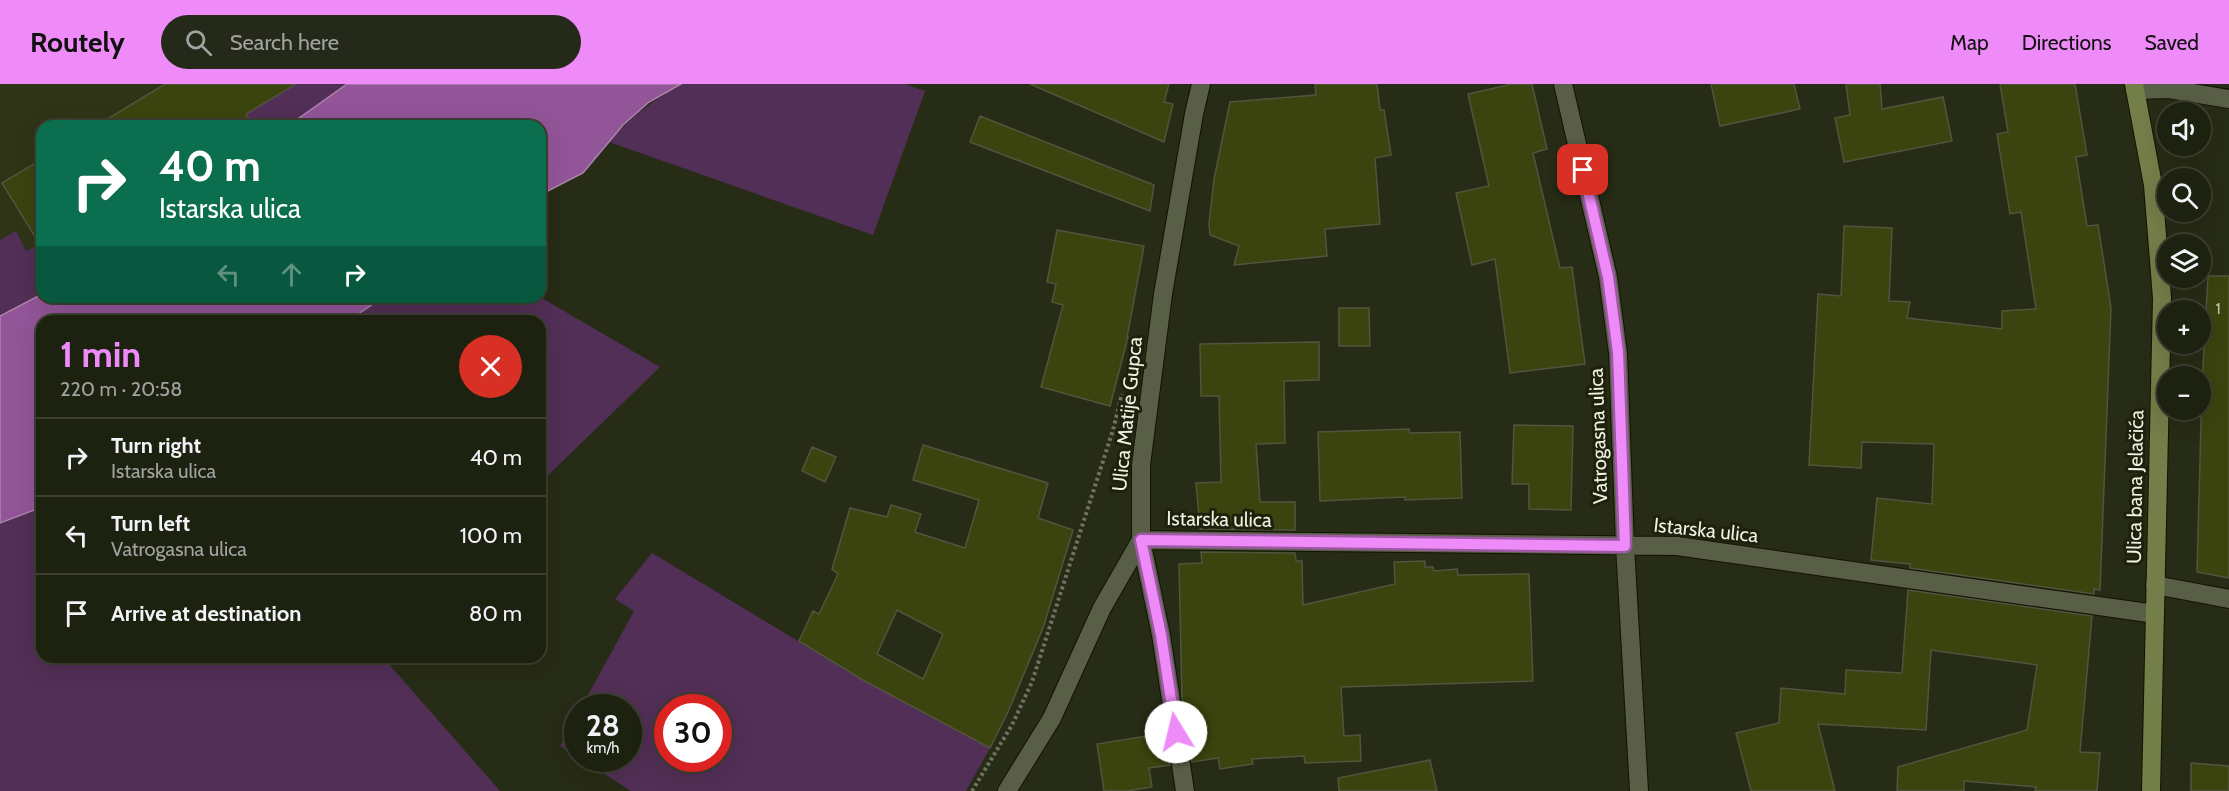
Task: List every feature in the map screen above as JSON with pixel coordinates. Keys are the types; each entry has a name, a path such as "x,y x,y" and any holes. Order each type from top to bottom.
{"main road":[{"name":"Ulica bana Jelačića","path":"2134,87 2153,185 2162,298 2151,791"}],"street":[{"name":"Ulica Matije Gupca","path":"1007,791 1052,718 1102,608 1141,540 1141,465 1158,328 1201,84"},
{"name":"Vatrogasna ulica","path":"1563,84 1608,277 1618,352 1625,546 1639,791"},
{"path":"2134,87 2169,89 2229,99"},
{"name":"Istarska ulica","path":"1141,540 1677,546 2155,614"},
{"path":"1141,540 1161,635 1185,791"},
{"path":"2155,585 2229,599"}],"path":[{"path":"972,791 1012,724 1032,682 1113,430 1123,387"}],"shaded area":[{"path":"0,84 296,84 246,114 248,118 245,120 36,120 36,246 26,251 16,231 0,240"},
{"path":"296,84 347,84 296,120 245,120 248,118 246,114"},
{"path":"347,84 681,84 649,102 623,125 583,173 546,192 546,120 296,120"},
{"path":"681,84 905,84 925,91 873,235 609,142 642,110"},
{"path":"16,231 26,251 36,246 36,297 0,316 0,240"},
{"path":"36,297 36,303 374,303 357,315 36,315 36,509 0,523 0,316"},
{"path":"546,300 660,367 546,477 546,315 357,315 374,303 546,303"},
{"path":"36,509 36,663 388,663 500,791 0,791 0,523"},
{"path":"652,553 863,680 990,748 966,791 631,791 601,772 642,772 642,694 589,694 634,611 615,599"}],"building":[{"path":"165,84 296,84 246,114 248,118 245,120 106,120"},
{"path":"1030,84 1169,84 1164,102 1173,104 1164,142"},
{"path":"1315,84 1377,84 1380,110 1384,110 1391,155 1375,158 1380,224 1325,229 1327,256 1234,265 1239,246 1210,235 1209,224 1214,179 1230,102 1316,95"},
{"path":"1512,84 1532,84 1547,149 1533,153 1560,268 1572,267 1585,364 1510,373 1495,259 1472,265 1456,193 1489,186 1468,94"},
{"path":"1711,84 1794,84 1800,109 1720,126"},
{"path":"1846,84 1880,84 1882,109 1943,97 1952,141 1844,162 1835,118 1850,115"},
{"path":"2000,84 2075,84 2087,155 2076,157 2087,226 2098,225 2111,308 2100,590 2094,589 2094,594 1910,568 1910,564 1871,560 1877,498 1932,504 1934,444 1862,442 1861,468 1809,465 1818,294 1841,296 1844,226 1892,228 1889,301 1910,302 1907,318 2002,329 2002,311 2036,309 2021,212 2010,214 1997,134 2008,132"},
{"path":"980,116 1154,185 1150,211 970,142"},
{"path":"36,163 36,238 2,183"},
{"path":"1057,230 1144,246 1128,337 1110,406 1041,387 1063,305 1052,302 1056,284 1047,282"},
{"path":"2211,276 2229,276 2229,578 2197,572 2201,420 2211,420 2211,366 2203,366 2204,354 2211,354 2211,300 2207,300 2207,288 2211,288"},
{"path":"1339,308 1369,308 1370,346 1339,346"},
{"path":"1319,342 1319,380 1284,381 1285,443 1256,444 1260,502 1295,502 1295,530 1200,529 1196,483 1221,482 1219,396 1201,396 1200,344"},
{"path":"1514,425 1573,426 1571,510 1529,509 1529,484 1512,484"},
{"path":"1409,429 1410,433 1460,432 1462,498 1405,500 1405,497 1320,501 1318,432"},
{"path":"923,445 1048,483 1038,518 1073,530 1043,628 1008,712 990,748 863,680 799,641 813,611 819,614 838,574 832,569 850,508 887,517 891,505 921,514 915,532 965,548 979,500 913,480","holes":["897,610 943,634 923,679 877,654"]},
{"path":"812,447 836,457 825,482 802,471"},
{"path":"1201,552 1295,553 1296,561 1302,561 1303,605 1395,584 1394,562 1425,561 1425,567 1433,567 1434,571 1457,569 1458,575 1529,574 1533,681 1341,687 1344,736 1360,735 1361,761 1305,763 1304,756 1252,759 1253,764 1220,769 1218,758 1192,762 1182,700 1179,564 1202,563"},
{"path":"1908,590 2092,616 2080,752 2100,753 2097,791 2035,791 2036,787 1964,781 1964,791 1897,791 1898,767 2027,730 2037,665 1931,650 1926,730 1818,724 1835,791 1751,791 1736,733 1779,723 1781,688 1845,694 1846,670 1902,673"},
{"path":"1165,733 1170,765 1149,768 1152,787 1127,791 1104,791 1097,744"},
{"path":"1430,760 1437,791 1339,791 1338,778"},
{"path":"2191,763 2229,766 2229,791 2191,791"}],"route":[{"path":"1176,732 1161,635 1141,540 1625,546 1618,352 1608,277 1583,170"}]}
